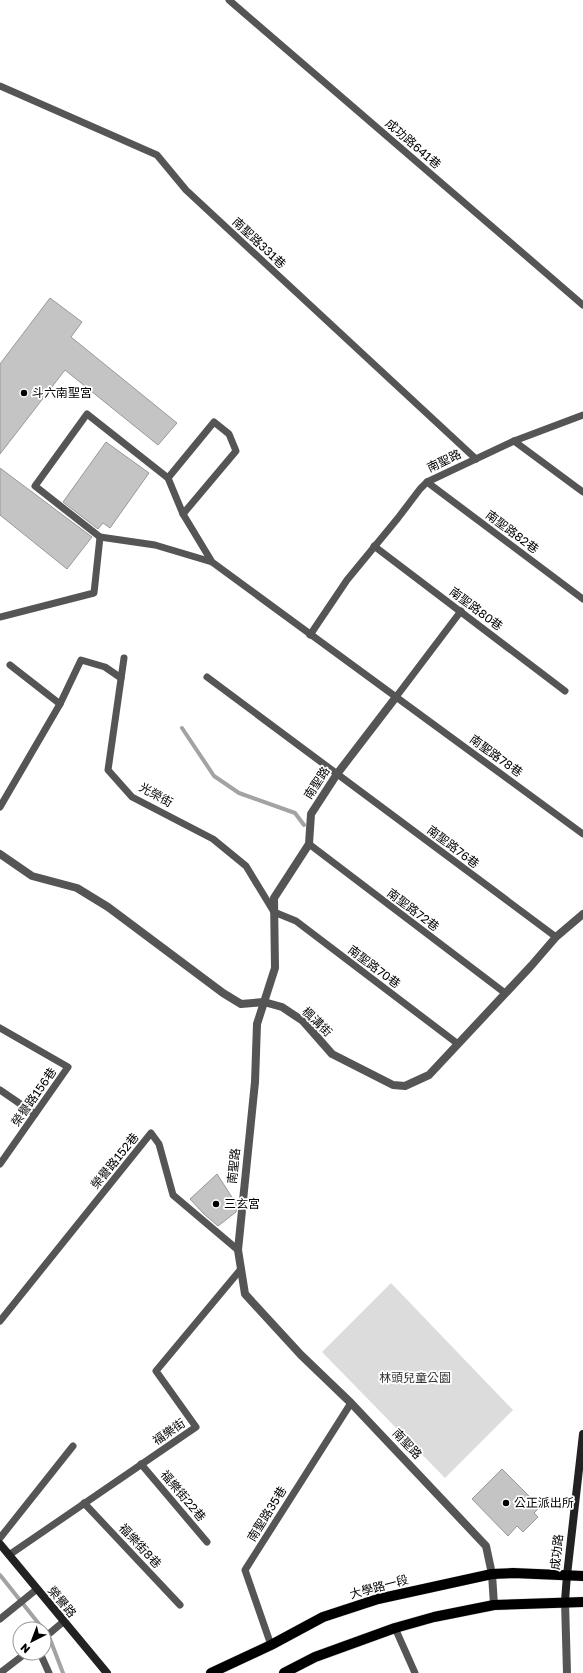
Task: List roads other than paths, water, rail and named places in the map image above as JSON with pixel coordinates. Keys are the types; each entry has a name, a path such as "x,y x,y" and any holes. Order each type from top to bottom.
{"main road":[{"name":"大學路一段","path":"211,1673 271,1645 323,1617 378,1599 492,1574 512,1573 583,1576"},
{"path":"284,1673 314,1657 395,1628 434,1617 494,1605 583,1602"}],"street":[{"name":"南聖路","path":"396,696 337,774 312,814 309,844 274,898 275,968 257,1024 255,1082 238,1250 245,1294 302,1355 351,1403 486,1546 492,1574 494,1605"},
{"name":"楓溝街","path":"0,854 32,876 77,888 108,907 223,993 241,1004 264,1002 282,1008 303,1021 332,1054 393,1085 405,1086 429,1075 531,966 556,937 583,914"},
{"name":"成功路","path":"567,1673 565,1602 583,1434"},
{"name":"榮譽路","path":"0,1544 63,1622 107,1673"}],"lane":[{"name":"成功路641巷","path":"229,0 583,305"},
{"name":"南聖路331巷","path":"0,86 157,155 186,190 476,459"},
{"path":"87,414 168,478 183,514 212,562 155,545 100,537 35,486 87,414"},
{"name":"南聖路","path":"310,635 347,580 427,482 514,440 583,415"},
{"path":"168,478 214,422 230,434 236,451 183,514"},
{"path":"514,440 583,492"},
{"name":"南聖路82巷","path":"427,482 583,599"},
{"path":"0,617 94,593 100,537"},
{"name":"南聖路80巷","path":"374,546 565,691"},
{"name":"南聖路78巷","path":"212,562 583,834"},
{"path":"396,696 461,611"},
{"name":"光榮街","path":"124,658 108,770 132,797 213,839 246,866 274,912"},
{"path":"0,806 60,704 81,660 105,667 121,678"},
{"path":"10,665 60,704"},
{"name":"南聖路76巷","path":"207,678 556,937"},
{"name":"南聖路72巷","path":"309,844 505,993"},
{"name":"南聖路70巷","path":"274,912 296,921 458,1044"},
{"name":"榮譽路156巷","path":"0,1028 68,1068 1,1160"},
{"path":"0,1090 35,1114"},
{"name":"榮譽路152巷","path":"0,1321 151,1133 159,1144 173,1196 238,1250"},
{"name":"福樂街","path":"9,1555 196,1427 156,1371 241,1269"},
{"name":"南聖路35巷","path":"271,1645 245,1570 351,1403"},
{"path":"0,1538 73,1446"},
{"name":"福樂街22巷","path":"141,1464 207,1542"},
{"name":"福樂街8巷","path":"84,1503 180,1605"},
{"path":"0,1619 36,1589"},
{"path":"52,1631 63,1622"},
{"path":"395,1628 415,1673"},
{"path":"0,1673 16,1661"},
{"path":"44,1661 49,1673"}],"waterway":[{"path":"182,728 214,776 239,793 295,813 304,825"},
{"path":"0,1575 37,1621"},
{"path":"52,1644 63,1673"}],"place":[{"name":"斗六南聖宮","path":"24,393"},
{"name":"三玄宮","path":"216,1204"},
{"name":"公正派出所","path":"506,1503"}],"park label":[{"name":"林頭兒童公園","path":"415,1378"}]}
